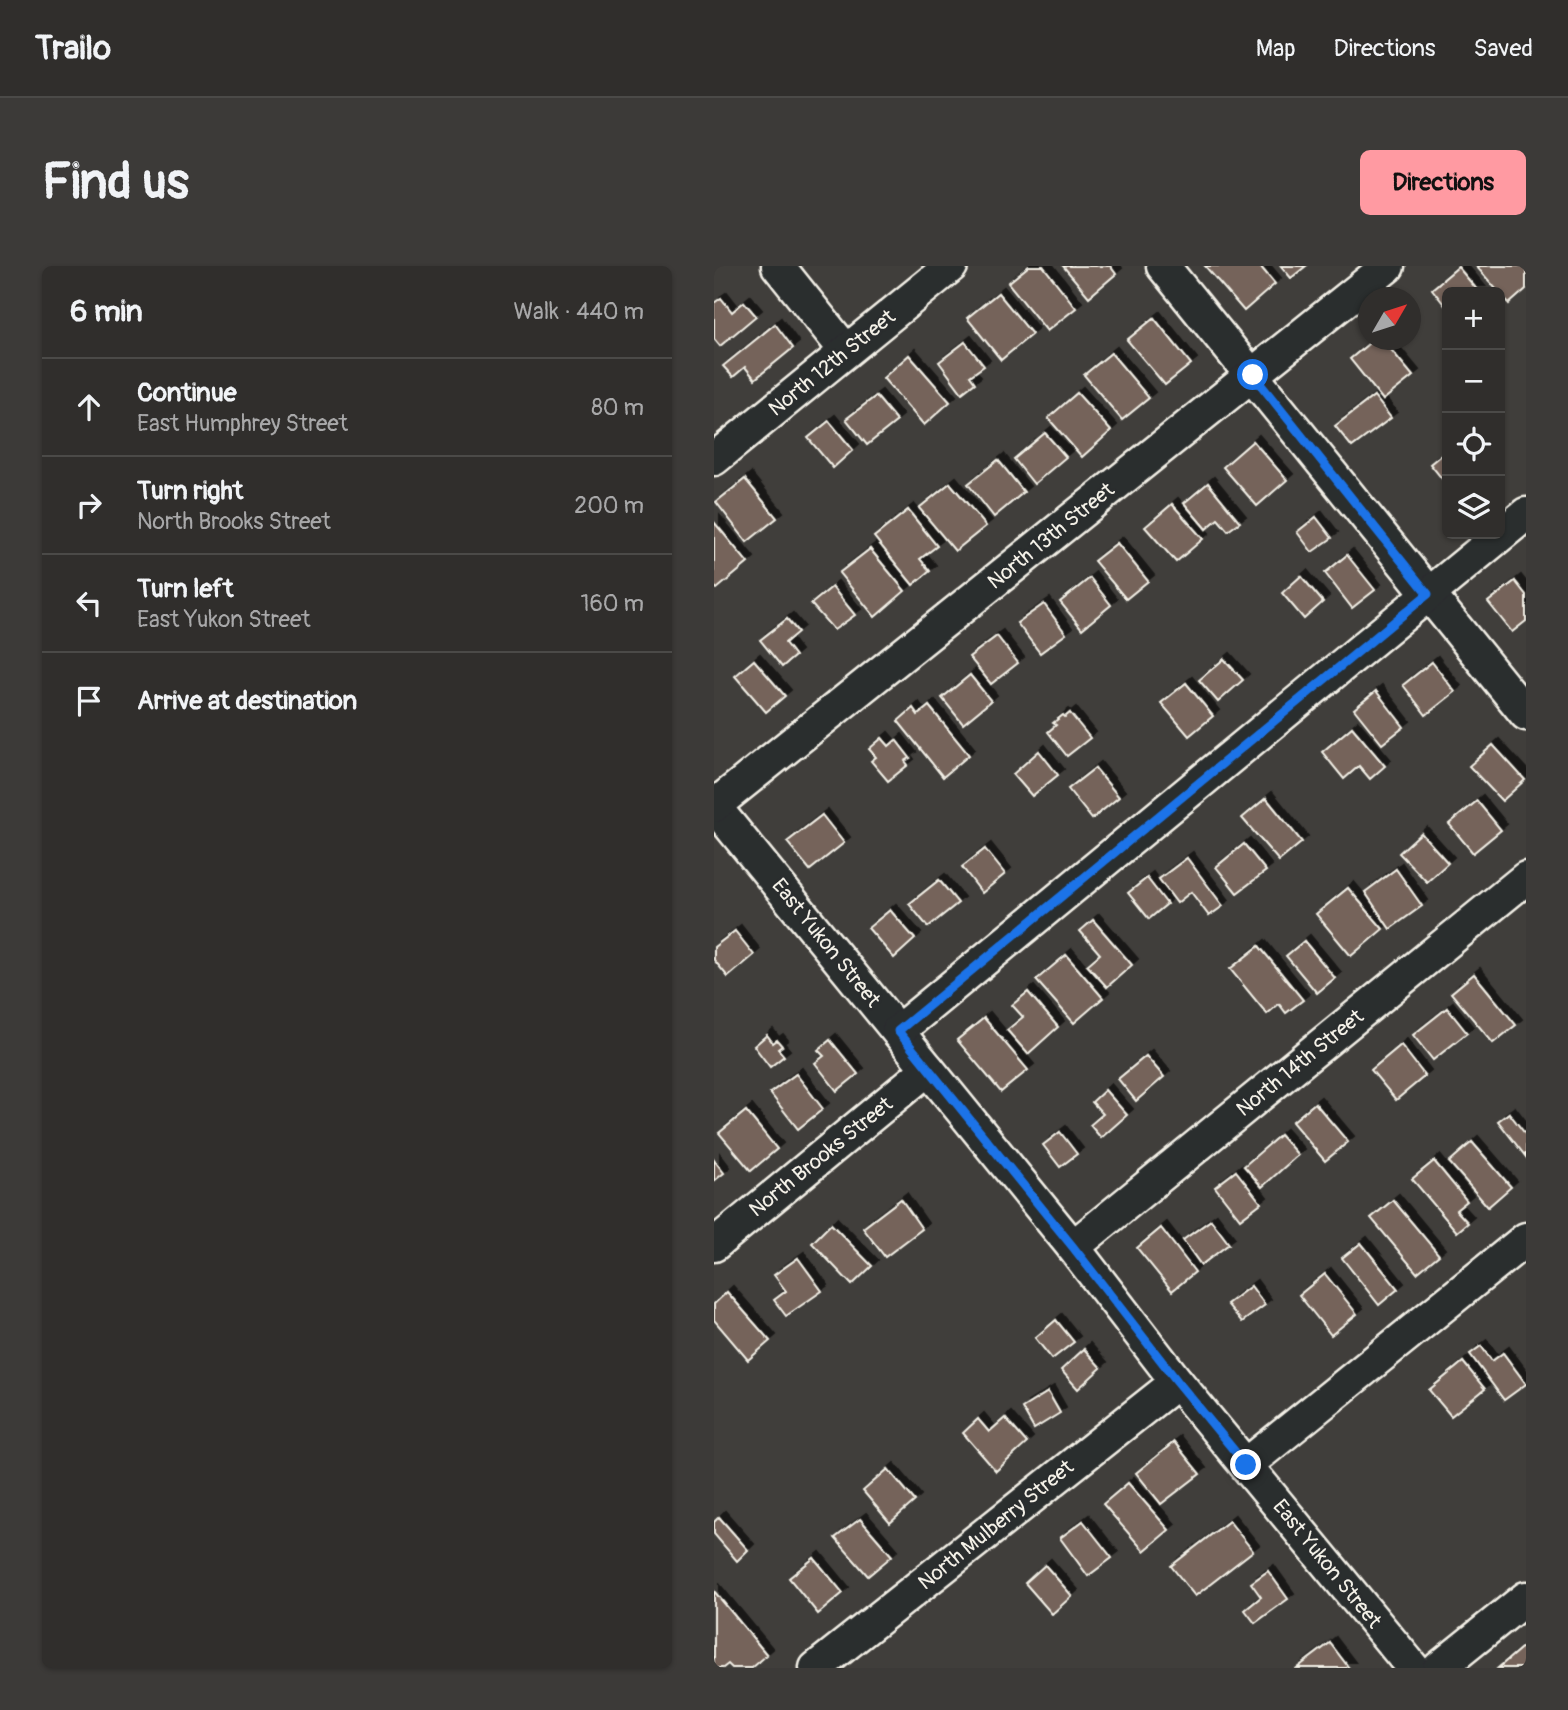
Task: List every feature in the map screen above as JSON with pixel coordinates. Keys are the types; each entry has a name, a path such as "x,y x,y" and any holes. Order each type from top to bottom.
{"street":[{"path":"778,266 846,351"},
{"name":"North 12th Street","path":"714,459 951,266"},
{"path":"1163,266 1526,714"},
{"name":"North 13th Street","path":"714,806 1388,266"},
{"path":"898,1031 1526,514"},
{"name":"East Yukon Street","path":"714,806 1073,1247 1177,1381 1413,1668"},
{"name":"North 14th Street","path":"1073,1247 1526,878"},
{"name":"North Brooks Street","path":"714,1245 928,1069"},
{"path":"1246,1465 1526,1239"},
{"name":"North Mulberry Street","path":"817,1668 1177,1381"},
{"path":"1439,1668 1526,1598"}],"building":[{"path":"1029,266 1043,266 1076,308 1047,331 1008,283"},
{"path":"1063,266 1110,266 1116,274 1089,297"},
{"path":"1205,266 1260,266 1275,284 1244,311"},
{"path":"1281,266 1306,266 1291,278"},
{"path":"1476,266 1526,266 1526,289 1509,304 1505,299 1505,287 1494,287"},
{"path":"1458,267 1475,287 1442,287 1442,302 1432,289"},
{"path":"998,293 1032,334 1001,360 967,318"},
{"path":"721,298 732,312 744,302 756,316 720,346 714,339 714,303"},
{"path":"1154,318 1191,364 1165,385 1127,340"},
{"path":"775,324 793,348 755,379 745,367 733,377 723,366"},
{"path":"965,342 984,366 970,376 975,383 962,393 939,362"},
{"path":"1361,350 1391,350 1413,376 1383,400 1350,359"},
{"path":"1111,353 1149,398 1122,420 1084,375"},
{"path":"909,355 950,402 924,425 883,378"},
{"path":"1077,393 1111,431 1082,457 1048,418"},
{"path":"876,396 897,421 867,445 846,419"},
{"path":"1374,396 1391,418 1352,447 1335,426"},
{"path":"829,421 853,450 833,468 808,438"},
{"path":"1045,433 1066,457 1034,484 1014,459"},
{"path":"1253,441 1287,480 1257,506 1223,467"},
{"path":"1442,454 1442,479 1430,464"},
{"path":"998,460 1024,492 994,517 968,484"},
{"path":"745,479 777,518 747,542 716,502"},
{"path":"950,483 986,526 955,551 919,508"},
{"path":"1208,483 1240,522 1228,531 1218,519 1206,529 1184,503"},
{"path":"1172,504 1203,539 1176,562 1145,527"},
{"path":"908,510 937,546 920,559 930,571 913,585 874,537"},
{"path":"1316,517 1332,538 1312,552 1297,532"},
{"path":"714,522 748,563 717,589 714,586"},
{"path":"1117,543 1148,581 1126,599 1094,561"},
{"path":"870,549 905,591 875,617 839,573"},
{"path":"1347,555 1375,590 1352,608 1325,573"},
{"path":"1301,576 1323,602 1304,619 1282,593"},
{"path":"1090,578 1111,605 1082,629 1060,602"},
{"path":"1515,581 1526,595 1526,621 1512,632 1488,602"},
{"path":"832,587 855,615 834,630 811,604"},
{"path":"1044,604 1066,634 1040,653 1017,623"},
{"path":"787,619 798,632 785,643 795,656 782,667 760,640"},
{"path":"997,636 1018,663 991,684 969,657"},
{"path":"1224,659 1243,680 1218,702 1199,680"},
{"path":"754,660 785,696 766,712 735,676"},
{"path":"1432,662 1455,692 1426,715 1403,685"},
{"path":"970,675 991,701 963,724 942,698"},
{"path":"1186,683 1213,716 1189,736 1161,703"},
{"path":"1376,691 1404,727 1382,744 1354,709"},
{"path":"929,706 969,755 943,777 898,721 913,708 918,715"},
{"path":"1070,713 1090,738 1067,756 1048,732 1056,725 1053,723"},
{"path":"1352,727 1385,766 1370,779 1359,766 1344,779 1322,752"},
{"path":"882,738 889,746 896,740 910,758 905,761 908,765 888,781 871,761 876,757 869,749"},
{"path":"1493,745 1525,780 1502,801 1469,766"},
{"path":"1039,751 1058,775 1032,796 1013,774"},
{"path":"1095,768 1119,797 1092,819 1068,789"},
{"path":"1266,798 1302,842 1279,861 1242,818"},
{"path":"1477,801 1501,830 1473,853 1449,824"},
{"path":"822,815 844,843 810,870 787,842"},
{"path":"1421,833 1448,863 1427,882 1399,853"},
{"path":"1244,844 1266,871 1237,893 1216,867"},
{"path":"985,849 1005,874 982,893 962,867"},
{"path":"1187,858 1223,906 1209,916 1191,892 1177,903 1159,879"},
{"path":"1396,869 1422,906 1390,929 1365,892"},
{"path":"1147,878 1167,904 1149,919 1128,893"},
{"path":"939,880 958,903 928,927 909,904"},
{"path":"1348,888 1383,929 1351,956 1316,914"},
{"path":"890,910 915,939 894,958 868,928"},
{"path":"1093,920 1132,965 1107,987 1087,965 1100,954 1080,931"},
{"path":"735,931 754,955 728,977 714,960 714,947"},
{"path":"1304,941 1335,978 1317,993 1286,956"},
{"path":"1259,946 1303,1000 1286,1013 1279,1004 1267,1014 1230,969"},
{"path":"1066,955 1103,998 1074,1023 1036,980"},
{"path":"1474,974 1516,1025 1493,1043 1451,993"},
{"path":"1028,992 1058,1027 1028,1054 1007,1030 1023,1017 1012,1005"},
{"path":"1447,1008 1467,1033 1433,1060 1413,1035"},
{"path":"984,1018 1028,1070 1001,1092 957,1040"},
{"path":"767,1035 773,1043 777,1040 782,1046 778,1049 784,1056 770,1067 754,1046"},
{"path":"830,1040 858,1074 837,1091 815,1063 824,1056 818,1050"},
{"path":"1401,1045 1425,1076 1396,1100 1371,1070"},
{"path":"1146,1056 1164,1077 1136,1101 1118,1079"},
{"path":"796,1074 823,1109 798,1129 770,1093"},
{"path":"1105,1090 1127,1115 1101,1138 1090,1125 1103,1114 1092,1102"},
{"path":"1315,1103 1348,1142 1325,1161 1292,1122"},
{"path":"746,1111 777,1149 751,1171 719,1133"},
{"path":"1509,1113 1526,1135 1526,1157 1498,1121"},
{"path":"1060,1132 1077,1154 1060,1167 1043,1145"},
{"path":"1280,1135 1298,1155 1262,1187 1244,1166"},
{"path":"1472,1142 1511,1187 1488,1207 1449,1162"},
{"path":"714,1160 724,1173 714,1181"},
{"path":"1434,1161 1467,1201 1456,1210 1468,1223 1457,1232 1412,1179"},
{"path":"1236,1171 1261,1203 1240,1219 1215,1187"},
{"path":"901,1199 922,1229 885,1257 863,1228"},
{"path":"1393,1200 1439,1255 1417,1273 1371,1218"},
{"path":"1211,1220 1229,1244 1201,1265 1183,1240"},
{"path":"831,1224 872,1266 852,1285 812,1243"},
{"path":"1161,1228 1195,1272 1172,1291 1137,1248"},
{"path":"1361,1243 1398,1289 1379,1305 1342,1258"},
{"path":"798,1258 822,1291 786,1316 774,1300 786,1291 774,1275"},
{"path":"1325,1274 1357,1314 1331,1335 1299,1295"},
{"path":"1251,1286 1265,1305 1242,1322 1227,1304"},
{"path":"727,1292 770,1341 748,1360 714,1320 714,1304"},
{"path":"1056,1320 1074,1342 1052,1359 1035,1338"},
{"path":"1481,1346 1492,1361 1503,1353 1526,1384 1504,1400 1470,1354"},
{"path":"1084,1349 1101,1368 1078,1389 1061,1370"},
{"path":"1463,1362 1485,1389 1451,1416 1429,1390"},
{"path":"1048,1392 1060,1413 1034,1429 1022,1408"},
{"path":"1005,1418 1027,1443 996,1471 963,1433 978,1419 989,1432"},
{"path":"1174,1442 1200,1474 1161,1504 1136,1473"},
{"path":"888,1469 915,1501 890,1523 863,1491"},
{"path":"1128,1483 1169,1530 1144,1551 1103,1504"},
{"path":"719,1517 748,1550 737,1561 714,1534 714,1522"},
{"path":"860,1519 892,1556 868,1576 835,1538"},
{"path":"1083,1521 1112,1558 1088,1576 1060,1538"},
{"path":"1229,1521 1253,1551 1195,1596 1171,1566"},
{"path":"814,1558 843,1593 818,1614 789,1578"},
{"path":"1045,1565 1072,1596 1052,1614 1025,1583"},
{"path":"1268,1571 1288,1599 1255,1623 1245,1610 1261,1597 1251,1583"},
{"path":"714,1591 767,1655 752,1668 732,1668 728,1664 723,1668 714,1668"},
{"path":"1330,1643 1349,1668 1297,1668"},
{"path":"1526,1644 1526,1668 1498,1668"}],"route":[{"path":"1246,1465 898,1031 1428,594 1253,375"}]}
